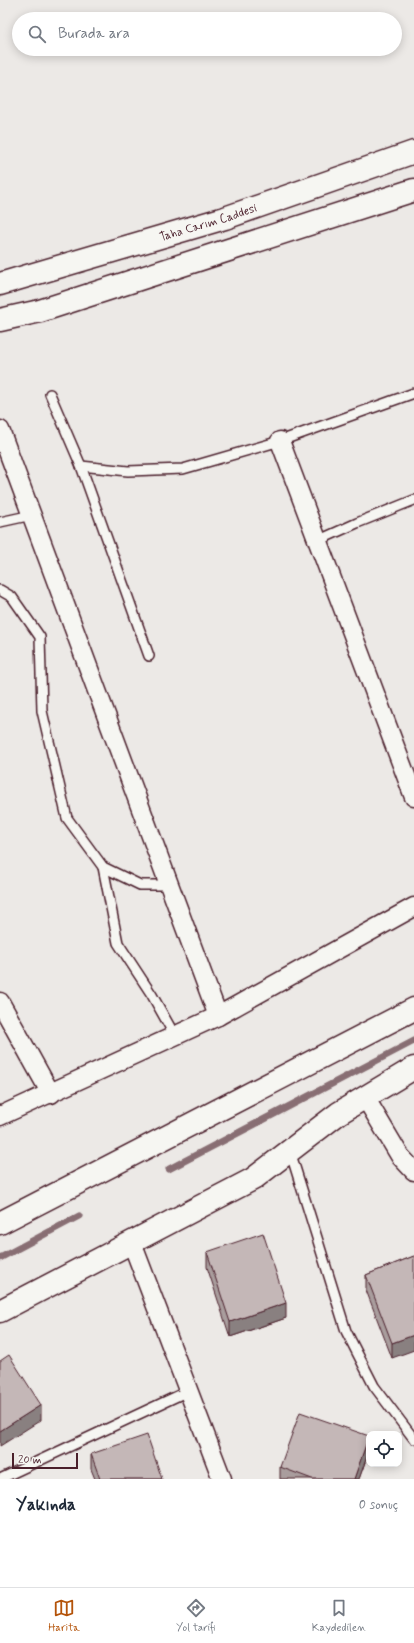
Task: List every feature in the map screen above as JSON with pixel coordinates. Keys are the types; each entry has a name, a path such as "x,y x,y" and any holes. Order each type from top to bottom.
{"main road":[{"name":"Taha Carım Caddesi","path":"0,284 225,218 414,152"},
{"path":"0,320 40,311 414,190"},
{"path":"0,1223 414,1009"},
{"path":"0,1311 253,1179 339,1113 414,1068"}],"street":[{"path":"0,430 218,1016"},
{"path":"280,441 414,797"},
{"path":"0,1116 51,1094 218,1016 414,907"},
{"path":"0,1002 51,1094"},
{"path":"365,1097 400,1156 414,1171"},
{"path":"132,1243 222,1479"}],"lane":[{"path":"81,466 128,471 183,469 280,441 414,393"},
{"path":"50,394 81,466 149,656"},
{"path":"317,541 357,522 414,500"},
{"path":"0,522 32,515"},
{"path":"0,590 12,597 40,637 42,712 67,818 103,867 118,943 152,995 175,1036"},
{"path":"103,867 140,885 169,885"},
{"path":"290,1151 346,1331 374,1386 414,1439"},
{"path":"0,1479 188,1391"}],"building":[{"path":"263,1233 286,1303 230,1322 207,1252"},
{"path":"414,1256 414,1335 392,1343 366,1275"},
{"path":"9,1355 41,1405 0,1431 0,1361"},
{"path":"300,1412 366,1435 366,1445 354,1479 312,1479 280,1467"},
{"path":"147,1435 162,1479 100,1479 91,1454"}],"waterway":[{"path":"169,1169 414,1041"},
{"path":"0,1258 79,1216"}]}
